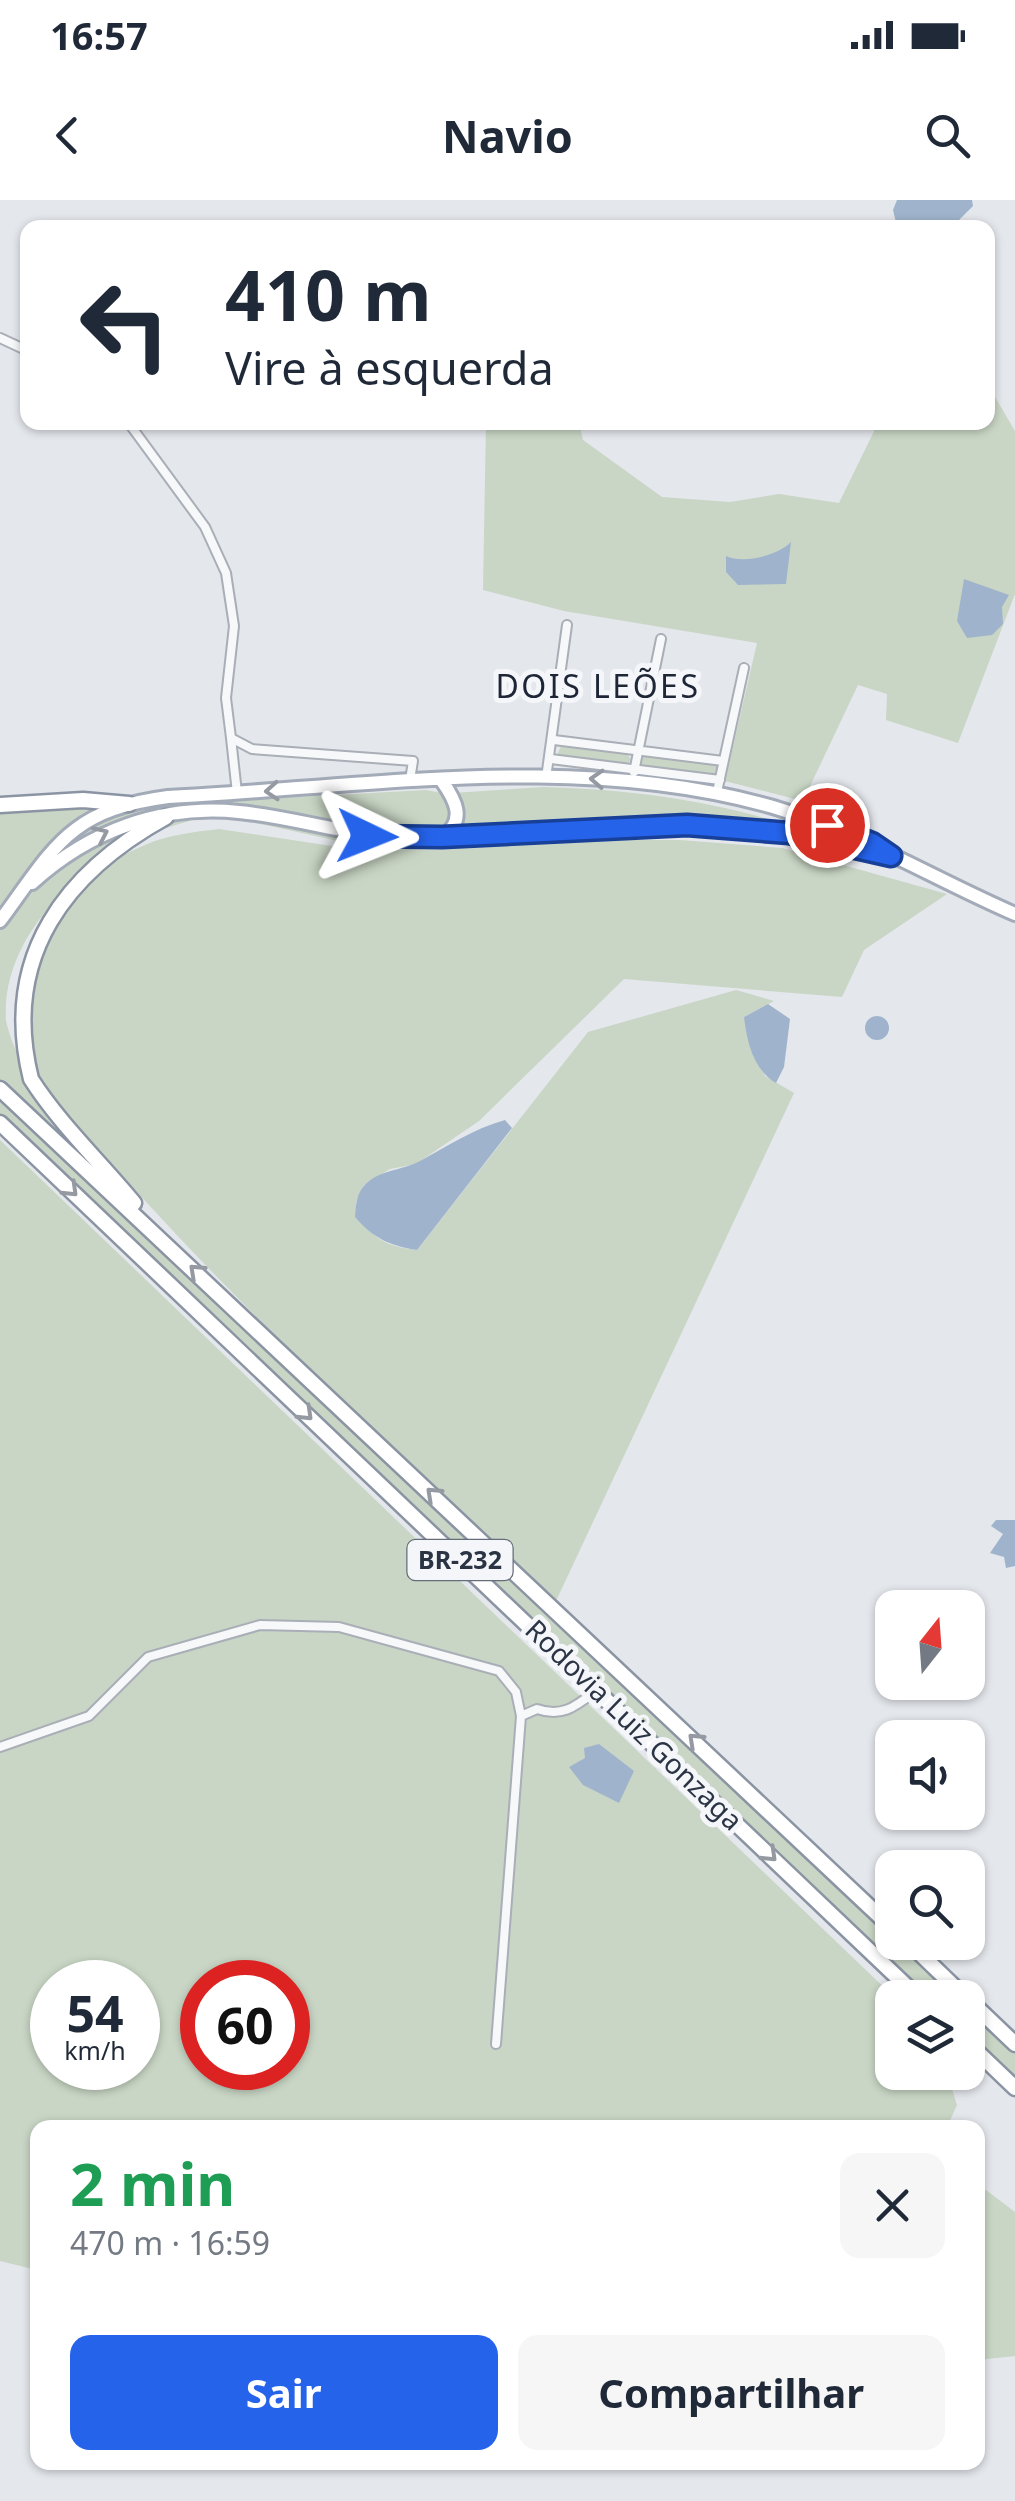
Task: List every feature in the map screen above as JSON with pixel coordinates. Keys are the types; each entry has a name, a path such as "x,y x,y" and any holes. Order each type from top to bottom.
{"highway":[{"path":"0,805 83,800 129,804"},
{"path":"33,918 73,876 166,817"},
{"path":"8,1014 14,1047 32,1081 170,1246"},
{"name":"Rodovia Luiz Gonzaga","path":"0,1089 875,1912"},
{"name":"Rodovia Luiz Gonzaga","path":"0,1123 901,1980"},
{"path":"927,1960 948,1980"},
{"path":"985,2015 1015,2044"},
{"path":"985,2059 1015,2088"}],"main road":[{"path":"0,922 57,843 129,804 237,793 442,781 634,775 719,786 827,825 1015,914"},
{"path":"442,781 458,813 454,826 442,837"},
{"path":"22,891 84,842 123,824 210,810 240,812 343,833 442,837 687,825 789,833 891,856"}],"street":[{"path":"134,430 205,527 226,573 234,626 226,698 237,793"},
{"path":"546,778 552,759 567,625"},
{"path":"552,759 634,775 661,639"},
{"path":"719,786 744,668"},
{"path":"232,738 252,749 412,761 410,783"},
{"path":"554,740 724,761"},
{"path":"0,1748 89,1716 148,1657 267,1624 338,1627 395,1645 489,1664 507,1678 516,1692 520,1716 496,2044"},
{"path":"520,1716 536,1709 555,1715 574,1708 596,1690"}],"green space":[{"path":"995,397 1015,431 1015,594 958,743 886,720 887,694 858,685 803,801 725,781 757,643 564,611 483,590 486,430 581,430 583,440 662,497 730,502 779,494 839,503 875,430 995,430"},
{"path":"561,746 627,754 631,759 628,764 562,757 557,755"},
{"path":"642,755 719,768 716,777 641,767"},
{"path":"544,787 639,794 728,809 814,834 902,870 776,835 700,827 363,845 232,819 197,819 131,844 68,888 42,917 22,949 9,984 6,1021 21,1062 44,1100 97,1170 0,1086 0,813 426,790 447,794 456,828 452,793"},
{"path":"219,829 365,851 577,840 680,840 782,848 947,894 864,950 842,997 624,979 479,1121 416,1164 390,1169 364,1185 356,1202 366,1224 385,1242 417,1250 588,1032 736,990 774,1001 744,1017 765,1076 794,1093 556,1601 246,1307 90,1143 38,1079 28,1042 25,1006 30,971 42,939 60,910 83,884 112,862 145,845 171,836"},
{"path":"0,1089 875,1918 875,1954 0,1123"},
{"path":"0,1140 876,1980 875,2090 952,2090 957,2105 950,2120 30,2120 30,2268 0,2261"},
{"path":"881,1960 921,1960 943,1980 902,1980"},
{"path":"985,2019 1015,2046 1015,2088 985,2059"},
{"path":"985,2189 1015,2212 1015,2356 985,2359"}],"water":[{"path":"897,200 972,200 973,206 959,220 895,220 893,210"},
{"path":"791,542 786,584 738,585 726,572 726,556 760,557"},
{"path":"964,579 1009,595 1002,607 1003,624 992,635 967,638 957,621"},
{"path":"768,1004 790,1019 784,1067 776,1083 757,1063 744,1017"},
{"path":"877,1016 889,1028 877,1040 865,1028"},
{"path":"505,1120 512,1128 417,1250 383,1240 355,1217 361,1190 369,1181"},
{"path":"996,1520 1015,1520 1015,1566 1006,1568 1004,1557 990,1553 1003,1534 991,1526"},
{"path":"599,1744 634,1771 619,1803 583,1785 569,1767 585,1758 584,1748"}],"district":[{"name":"DOIS LEÕES","path":"598,687"}],"route":[{"path":"367,836 442,837 687,825 789,833 868,854 891,856 872,843 827,825"}]}
